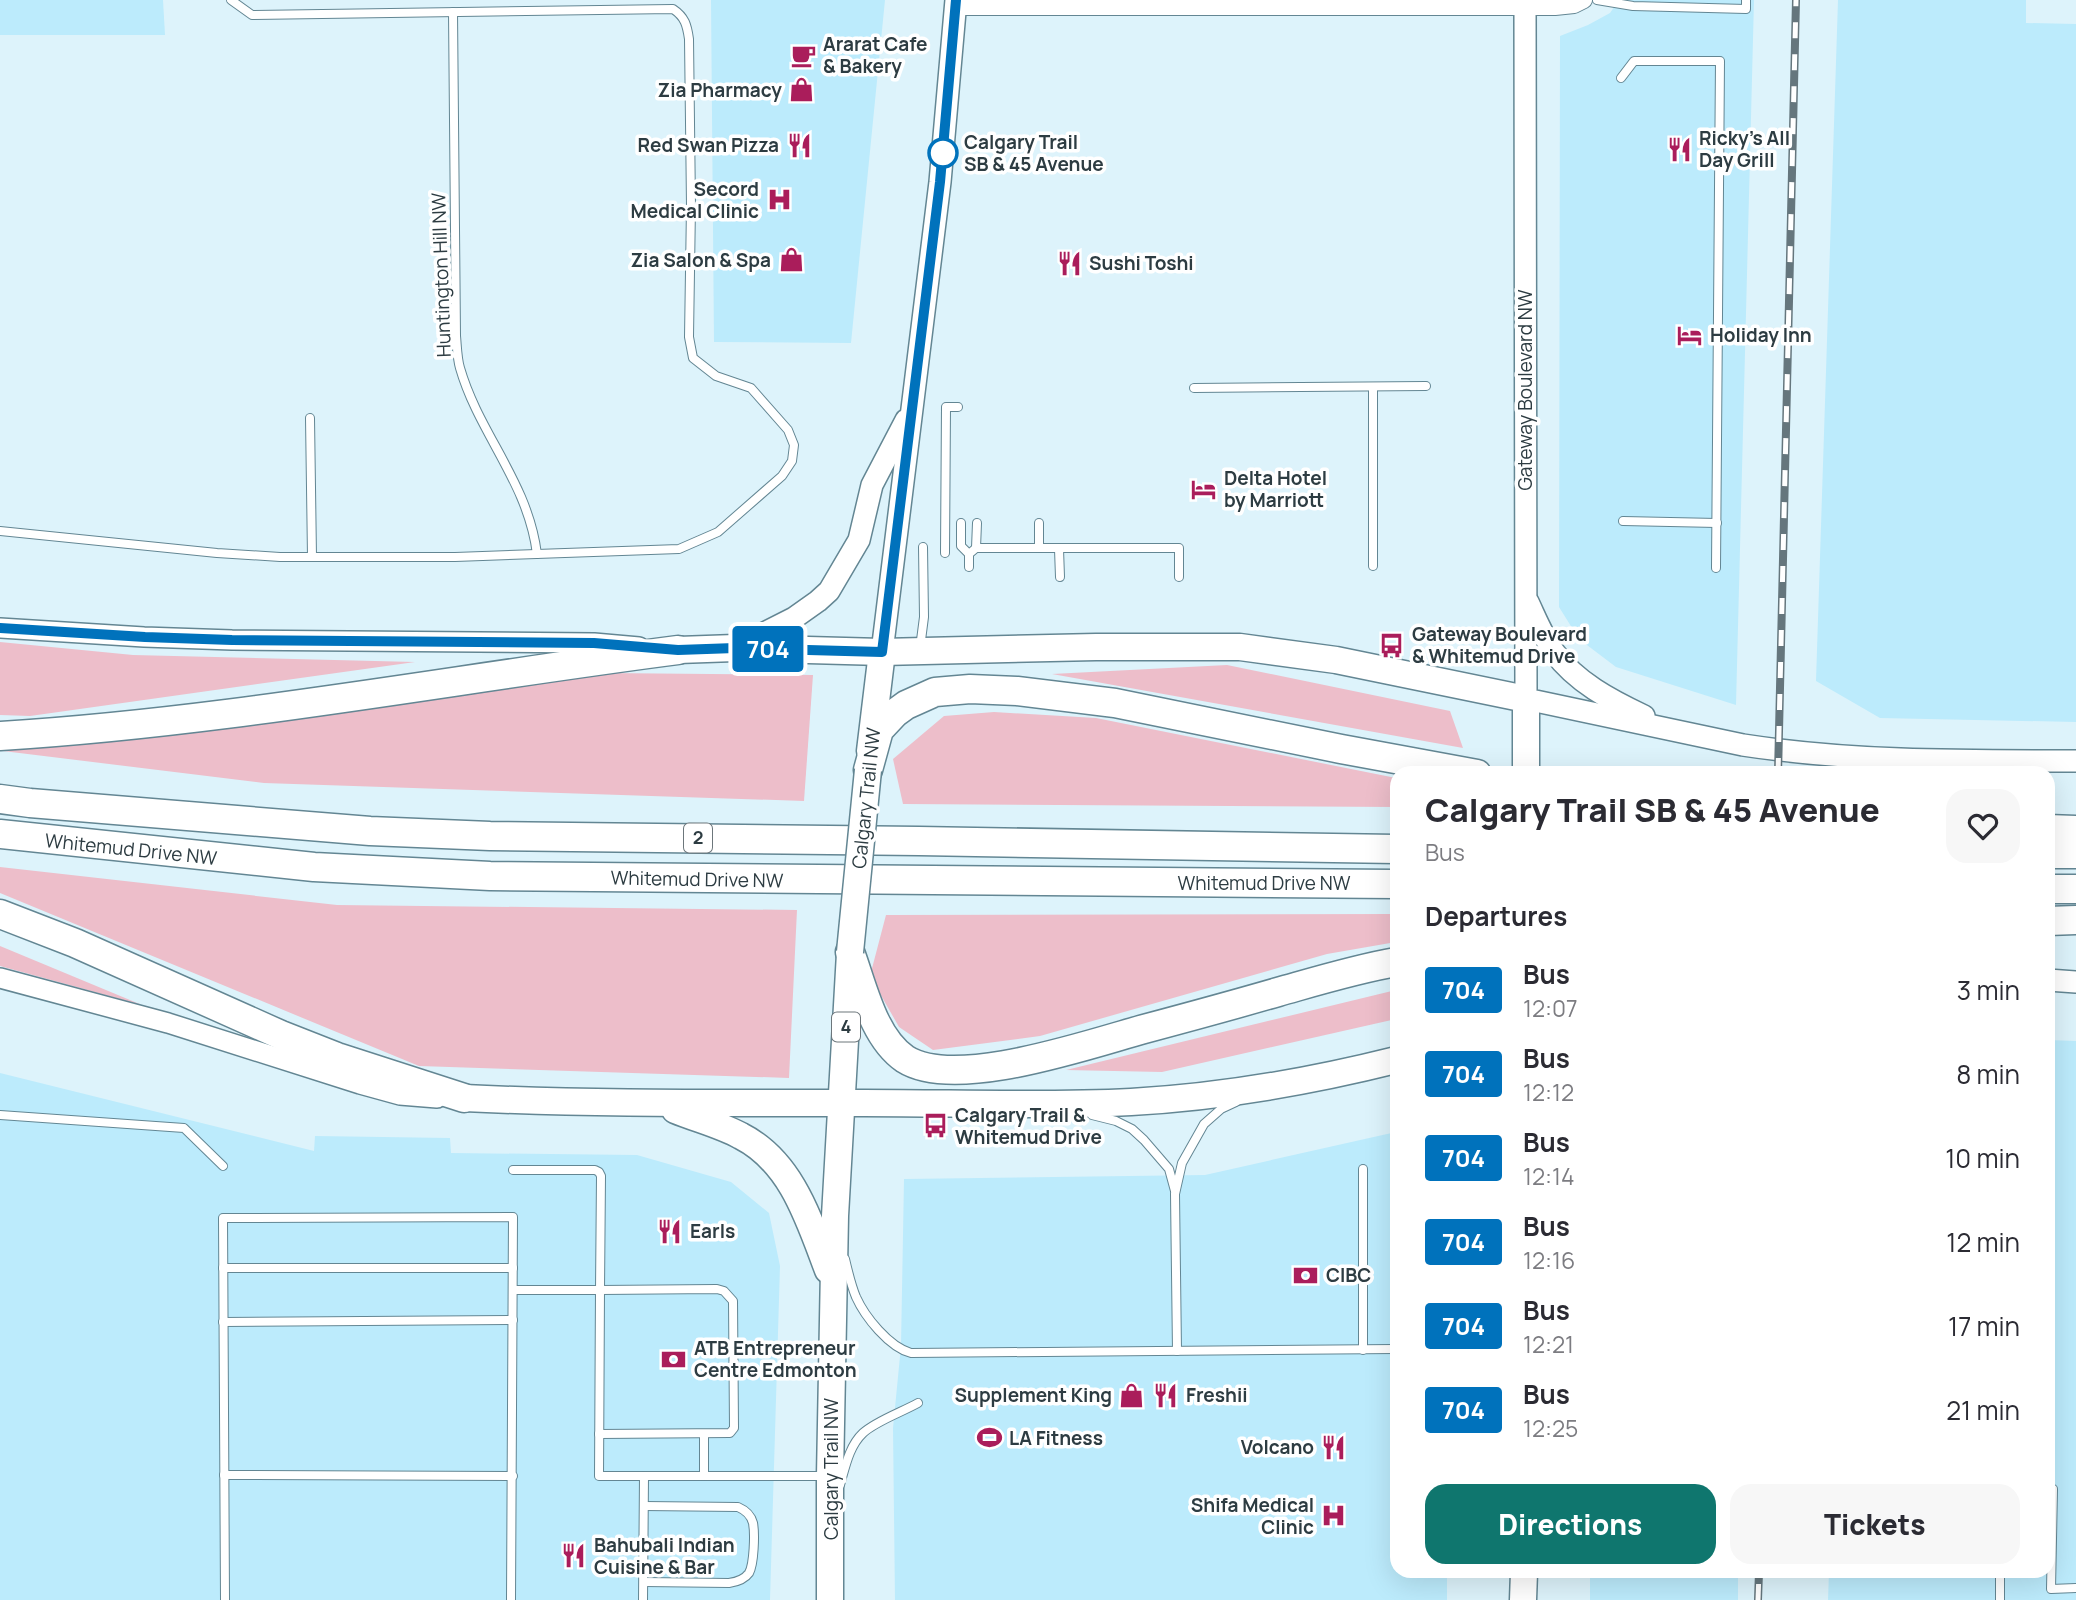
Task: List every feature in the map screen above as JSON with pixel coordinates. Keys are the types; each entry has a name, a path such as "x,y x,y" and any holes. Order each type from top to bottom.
{"highway":[{"path":"0,736 67,732 175,720 678,650 735,648 882,652 1240,647 1336,660 1526,699"},
{"name":"Calgary Trail NW","path":"830,1600 833,1284 841,1102 850,952 882,652"},
{"path":"868,770 879,730 895,713 934,692 970,689 1115,703 1433,766"},
{"name":"Gateway Boulevard NW","path":"1526,699 1526,766"},
{"name":"Whitemud Drive NW","path":"0,799 267,823 491,836 1390,849"},
{"path":"2055,829 2076,830"},
{"name":"Whitemud Drive NW","path":"0,834 241,860 490,876 1390,884"},
{"path":"2055,854 2076,854"},
{"path":"2055,889 2076,889"},
{"path":"0,914 75,943 281,1035 337,1057 464,1098 661,1104 1052,1104 1164,1100 1268,1088 1390,1061"},
{"path":"2055,920 2076,920"},
{"path":"850,952 874,1020 896,1051 907,1060 929,1068 957,1070 1028,1061 1324,979 1390,963"},
{"path":"661,1104 744,1137 768,1156 798,1195 833,1284"},
{"path":"1523,1600 1524,1578"}],"main road":[{"name":"Gateway Boulevard NW","path":"1525,3 1526,699"},
{"name":"Calgary Trail NW","path":"882,652 940,182 956,4"},
{"path":"735,648 794,618 829,591 859,540 872,485 912,409"},
{"path":"1524,595 1554,652 1570,671 1583,681 1618,704 1667,726 1743,745"},
{"path":"1526,699 1743,745 1779,750 1879,759 2076,761"},
{"path":"2055,980 2076,982"}],"street":[{"path":"956,4 1574,5 1584,0"},
{"path":"0,628 232,640 594,643 678,650"},
{"path":"0,978 168,1023 400,1095 464,1098"}],"lane":[{"path":"0,531 280,557 455,556 683,548 718,532 782,476 792,461 794,445 788,430 751,388 716,376 693,358 689,337 689,39 682,15 673,9 252,15 231,0"},
{"path":"1597,0 1633,6 1665,3 1746,9 1746,0"},
{"name":"Huntington Hill NW","path":"453,12 456,336 459,366 469,393 523,498 535,537 537,554"},
{"path":"1621,78 1634,61 1720,61 1716,568"},
{"path":"1194,388 1426,386"},
{"path":"1373,387 1373,566"},
{"path":"945,553 946,407 958,407"},
{"path":"310,418 312,556"},
{"path":"1623,521 1717,523"},
{"path":"961,523 961,546 973,551 1179,548 1179,577"},
{"path":"969,567 977,523"},
{"path":"1039,548 1040,523"},
{"path":"919,651 924,617 923,547"},
{"path":"1059,548 1060,577"},
{"path":"1177,1351 1175,1194 1182,1163 1204,1124 1221,1109 1268,1088"},
{"path":"1052,1104 1116,1121 1132,1129 1153,1149 1168,1169 1175,1194"},
{"path":"0,1115 184,1128 223,1166"},
{"path":"1363,1169 1363,1350"},
{"path":"513,1170 595,1170 601,1176 599,1476 830,1476"},
{"path":"835,1216 852,1287 862,1307 895,1346 904,1351 1390,1349"},
{"path":"225,1600 223,1218 513,1217 511,1600"},
{"path":"223,1268 513,1268"},
{"path":"514,1290 717,1289 729,1294 734,1306 734,1428 730,1433 599,1434"},
{"path":"223,1322 513,1320"},
{"path":"830,1516 848,1460 861,1436 918,1403"},
{"path":"704,1434 704,1476"},
{"path":"224,1475 513,1476"},
{"path":"643,1600 644,1476"},
{"path":"644,1506 732,1506 745,1510 753,1524 753,1559 749,1573 738,1581 644,1581"},
{"path":"2000,1578 2000,1600"},
{"path":"2051,1578 2052,1600"},
{"path":"2051,1589 2076,1588"}],"shaded area":[{"path":"0,0 163,0 165,35 0,35"},
{"path":"711,0 885,0 851,343 714,342"},
{"path":"1619,0 1754,0 1736,705 1616,667 1579,639 1559,607 1560,36 1610,13"},
{"path":"1838,0 2026,0 2026,23 2076,24 2076,722 1880,718 1816,681"},
{"path":"0,642 133,655 415,662 30,716 0,715"},
{"path":"1227,665 1450,711 1463,748 1052,674"},
{"path":"604,673 813,675 804,801 264,783 3,751"},
{"path":"994,712 1096,718 1390,777 1390,807 903,804 893,759 944,716"},
{"path":"0,867 337,905 797,910 789,1078 419,1066 0,893"},
{"path":"1390,914 1390,943 1327,954 1040,1036 933,1050 899,1027 870,976 886,915"},
{"path":"0,946 142,1005 0,966"},
{"path":"1390,991 1390,1020 1162,1072 1066,1070"},
{"path":"2055,1040 2076,1041 2076,1600 1828,1600 1829,1578 2055,1578"},
{"path":"0,1073 314,1151 315,1136 450,1138 451,1153 637,1155 731,1182 769,1213 780,1266 770,1600 0,1600"},
{"path":"1390,1133 1390,1578 1447,1578 1447,1600 895,1600 893,1428 901,1346 904,1179 1205,1175"},
{"path":"1590,1578 1738,1578 1738,1600 1590,1600"}],"railway":[{"path":"1778,766 1796,0"},
{"path":"1758,1600 1759,1578"}],"bus line":[{"name":"704","path":"0,628 232,640 594,643 678,650 735,648 882,652 940,182 956,0"}],"place":[{"name":"Ararat Cafe & Bakery","path":"803,55"},
{"name":"Zia Pharmacy","path":"802,90"},
{"name":"Red Swan Pizza","path":"799,145"},
{"name":"Ricky's All Day Grill","path":"1679,149"},
{"name":"Calgary Trail SB & 45 Avenue","path":"943,153"},
{"name":"Secord Medical Clinic","path":"779,200"},
{"name":"Zia Salon & Spa","path":"791,260"},
{"name":"Sushi Toshi","path":"1069,263"},
{"name":"Holiday Inn","path":"1690,335"},
{"name":"Delta Hotel by Marriott","path":"1204,489"},
{"name":"Gateway Boulevard & Whitemud Drive","path":"1392,645"},
{"name":"Calgary Trail & Whitemud Drive","path":"935,1126"},
{"name":"Earls","path":"670,1231"},
{"name":"CIBC","path":"1306,1275"},
{"name":"ATB Entrepreneur Centre Edmonton","path":"674,1359"},
{"name":"Supplement King","path":"1132,1395"},
{"name":"Freshii","path":"1166,1395"},
{"name":"LA Fitness","path":"989,1438"},
{"name":"Volcano","path":"1334,1447"},
{"name":"Shifa Medical Clinic","path":"1334,1516"},
{"name":"Bahubali Indian Cuisine & Bar","path":"574,1556"}]}
